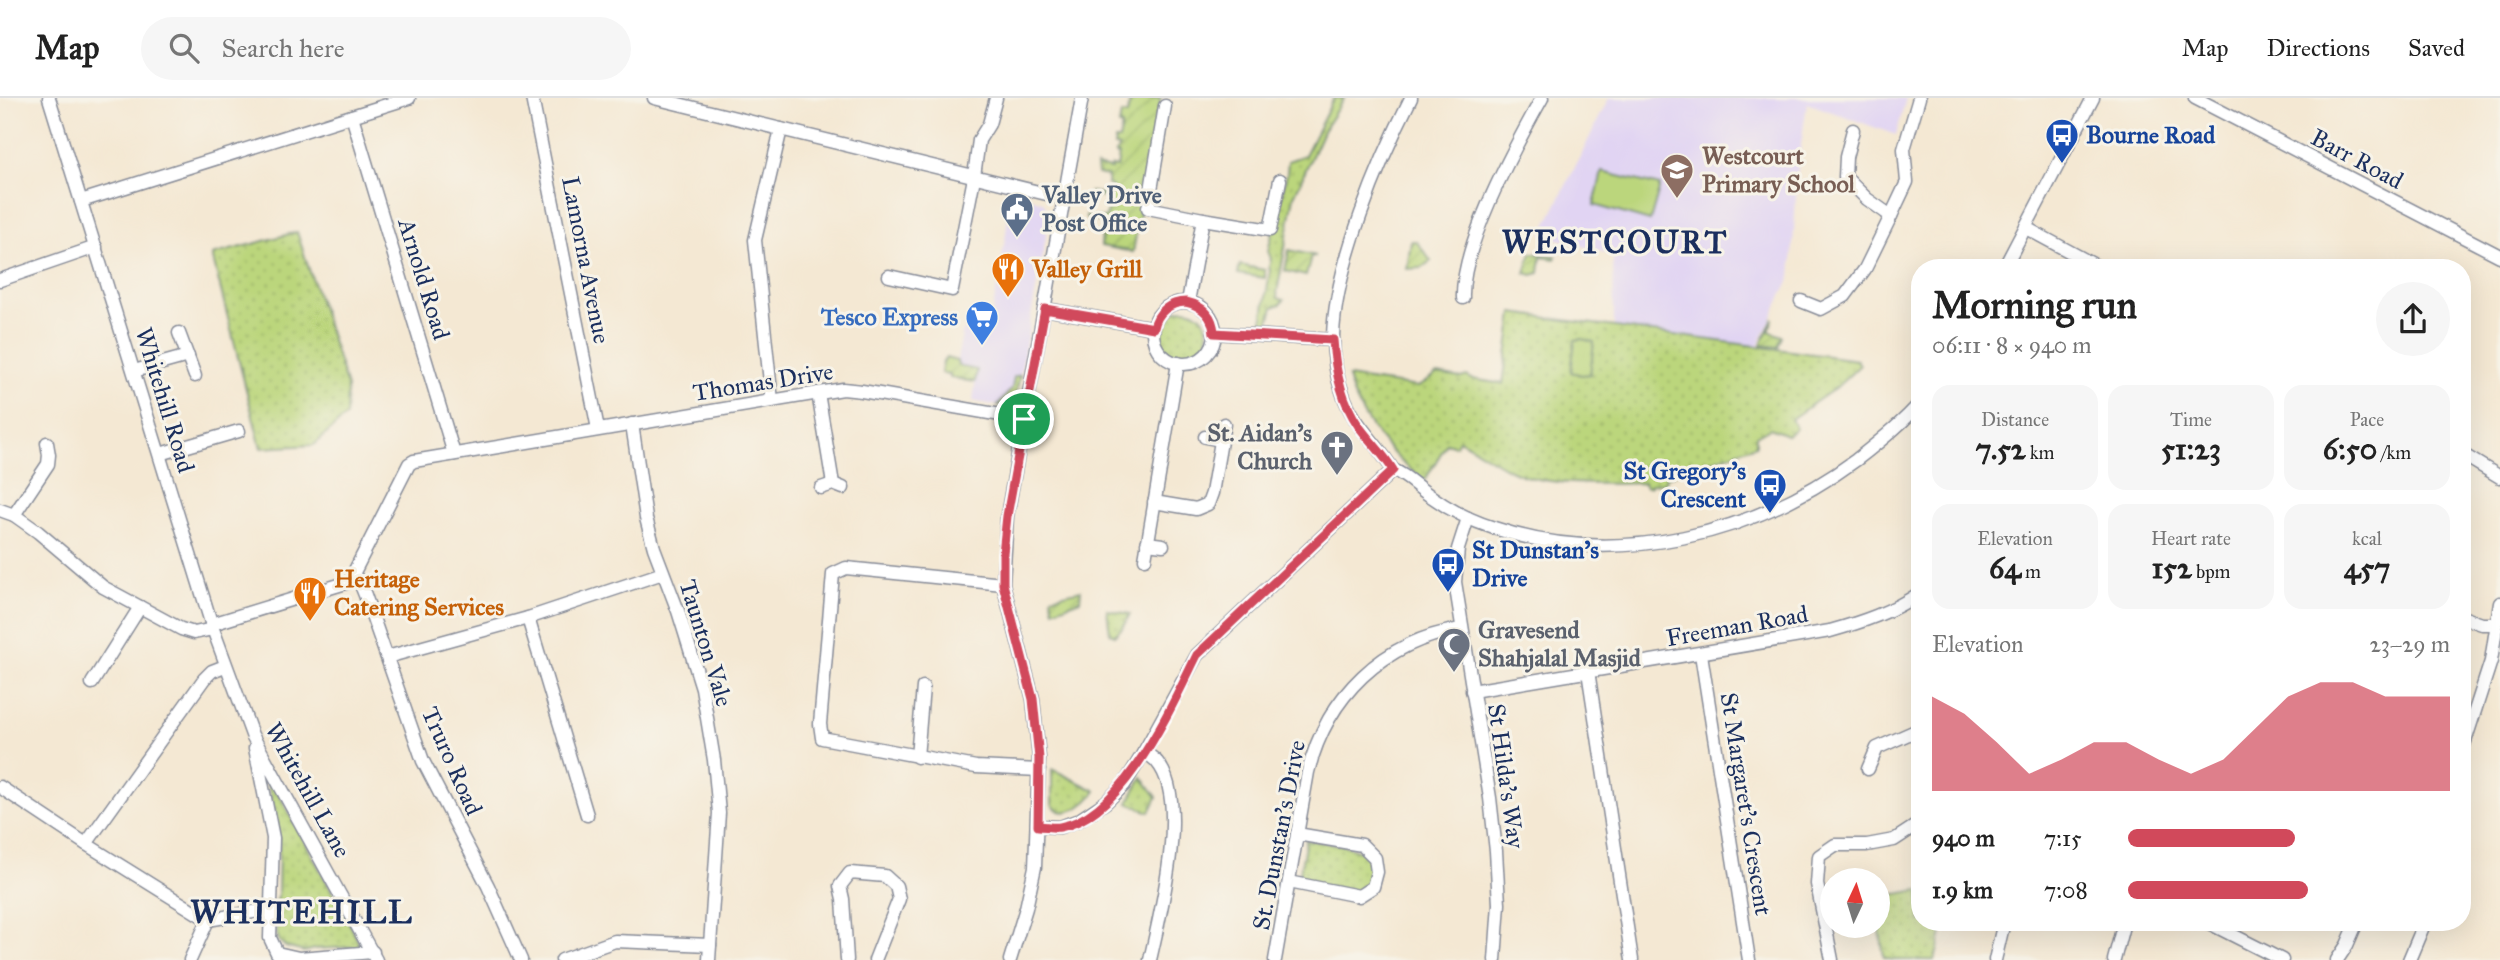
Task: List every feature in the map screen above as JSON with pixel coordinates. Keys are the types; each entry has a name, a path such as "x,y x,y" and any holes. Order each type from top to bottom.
{"street":[{"name":"Whitehill Road","path":"49,98 212,627 243,715"},
{"path":"81,201 409,98"},
{"name":"Lamorna Avenue","path":"532,98 598,429"},
{"path":"654,98 1063,198"},
{"path":"889,276 952,294 979,139 989,124 996,98"},
{"path":"1010,960 1035,867 1039,770 1033,699 1003,584 1006,518 1082,98"},
{"path":"1411,98 1354,235 1342,282 1333,340 1338,379 1357,423 1393,470 1405,476 1432,498 1493,528 1540,540 1582,544 1633,544 1699,534 1769,511 1825,482 1875,446 1911,412"},
{"path":"1463,298 1463,279 1476,238 1506,166 1542,98"},
{"path":"1801,301 1821,309 1845,296 1865,270 1907,182 1904,149 1919,98"},
{"path":"2009,259 2092,98"},
{"name":"Barr Road","path":"2195,98 2500,256"},
{"path":"1165,106 1148,208 1270,230 1280,180"},
{"name":"Arnold Road","path":"352,116 454,454"},
{"path":"772,401 755,243 781,129"},
{"path":"1853,130 1846,157 1845,177 1867,199 1891,216"},
{"path":"1188,302 1203,219"},
{"path":"2026,228 2084,259"},
{"path":"0,280 96,247"},
{"path":"1188,302 1206,312 1214,333 1211,347 1204,356 1191,362 1178,363 1170,361 1157,349 1154,328 1158,316 1166,309 1175,303 1188,302"},
{"path":"1045,309 1154,328"},
{"path":"179,332 195,376"},
{"path":"1214,333 1333,340"},
{"path":"134,371 188,356"},
{"path":"1145,559 1178,363"},
{"name":"Thomas Drive","path":"632,424 818,393 854,390 1024,419"},
{"path":"818,393 832,487"},
{"path":"0,510 14,515 62,551 103,587 194,633 349,582 410,463 632,424"},
{"name":"Taunton Vale","path":"632,424 646,518 702,688 714,760 719,813 709,960"},
{"path":"1154,502 1195,509 1206,506 1212,493 1224,424"},
{"path":"160,454 239,431"},
{"path":"1205,437 1221,440"},
{"path":"14,515 48,464 50,455 47,443"},
{"path":"2471,459 2500,477"},
{"path":"1038,826 1060,827 1079,820 1106,802 1124,785 1197,655 1393,470"},
{"name":"St Hilda's Way","path":"1468,518 1458,549 1455,582 1490,798 1499,882 1495,960"},
{"path":"1147,543 1163,545"},
{"path":"1003,584 846,568 833,574 820,721 822,738 982,768 1039,770"},
{"path":"387,657 528,618 663,573"},
{"name":"Truro Road","path":"354,576 359,581 423,761 488,886 521,960"},
{"name":"Freeman Road","path":"1472,691 1830,631 1878,615 1911,599"},
{"path":"2471,723 2491,661 2500,603"},
{"path":"92,683 140,607"},
{"path":"528,618 587,815"},
{"path":"2471,620 2482,624 2496,624"},
{"name":"St. Dunstan's Drive","path":"1275,960 1315,748 1330,715 1344,695 1369,670 1394,652 1435,634 1461,629"},
{"name":"St Margaret's Crescent","path":"1701,654 1749,960"},
{"path":"86,844 204,679 212,671 225,666"},
{"path":"1588,671 1632,960"},
{"path":"917,757 923,687"},
{"name":"Whitehill Lane","path":"243,715 374,956"},
{"path":"1868,769 1877,748 1911,733"},
{"path":"252,735 273,838 270,938 277,953 299,958 374,956"},
{"path":"1144,752 1157,762 1172,803 1167,882 1150,960"},
{"path":"0,787 208,920 270,909"},
{"path":"1832,960 1817,884 1819,856 1835,845 1867,845 1894,840 1911,829"},
{"path":"1289,882 1359,896 1373,887 1377,872 1375,858 1362,845 1297,834"},
{"path":"847,960 840,886 850,873 884,876 896,887 899,899 875,960"},
{"path":"190,960 208,920"},
{"path":"1996,960 2002,931"},
{"path":"2114,960 2122,931"},
{"path":"2226,931 2282,960"},
{"path":"2337,960 2353,931"},
{"path":"2409,960 2421,931"},
{"path":"562,960 615,941 710,945"},
{"path":"2254,960 2261,948"}],"shaded area":[{"name":"Westcourt Primary School","path":"1609,98 1906,98 1896,135 1807,103 1798,165 1791,277 1758,346 1614,328 1613,255 1542,234"},
{"path":"1017,194 1043,202 1050,215 1015,401 1004,407 973,401 977,370 956,365 963,330 986,334 989,332 1010,195"}],"green space":[{"path":"1113,98 1161,98 1133,252 1101,246 1103,222 1086,219 1086,216 1106,218 1109,201 1106,197 1091,195 1090,192 1111,195 1112,186 1107,185 1108,176 1097,174 1096,166 1111,169 1112,166 1117,167 1119,155 1115,154 1119,147 1114,146 1115,140 1119,140 1121,114 1127,115 1130,101"},
{"path":"1334,98 1344,98 1323,131 1294,196 1277,293 1278,298 1284,300 1273,307 1267,328 1261,328 1270,271 1271,259 1268,251 1288,161 1305,155"},
{"path":"1602,172 1660,186 1650,221 1594,205"},
{"path":"297,232 347,387 346,416 314,445 261,448 212,255"},
{"path":"1411,241 1416,241 1431,261 1421,268 1407,269"},
{"path":"1289,250 1316,256 1311,257 1306,276 1285,271"},
{"path":"1531,253 1556,256 1555,259 1541,257 1539,273 1533,275 1525,273"},
{"path":"1240,265 1265,270 1265,278 1238,274"},
{"path":"1184,309 1201,316 1208,333 1201,350 1184,357 1167,350 1160,333 1167,316"},
{"path":"1513,313 1857,360 1860,365 1837,387 1791,419 1796,429 1787,435 1770,428 1756,436 1756,445 1671,475 1666,477 1666,482 1651,486 1646,487 1644,483 1576,483 1540,479 1510,470 1459,440 1455,446 1447,443 1425,480 1401,461 1367,421 1348,377 1418,387 1437,374 1461,378 1467,376 1503,384"},
{"path":"1773,318 1769,331 1782,336 1778,347 1761,345"},
{"path":"1575,340 1594,342 1590,374 1582,375 1571,372"},
{"path":"946,358 957,361 958,366 977,370 975,382 950,378 950,374 941,373"},
{"path":"1020,375 1014,404 998,406 1012,388 1014,377"},
{"path":"1081,590 1080,600 1054,610 1051,597"},
{"path":"1107,610 1130,614 1115,635 1110,633"},
{"path":"1052,769 1096,791 1075,809 1057,809 1052,804"},
{"path":"1142,777 1157,797 1150,812 1128,803"},
{"path":"266,778 270,778 349,923 361,947 358,950 352,947 304,952 286,947 280,942 275,907 278,896 277,821"},
{"path":"1306,840 1342,845 1366,855 1373,861 1368,884 1358,892 1298,882"},
{"path":"1911,892 1911,931 1943,931 1935,960 1893,960 1884,957 1881,938 1890,938 1890,895"}],"place":[{"name":"Bourne Road","path":"2062,165"},
{"name":"Westcourt Primary School","path":"1677,200"},
{"name":"Valley Drive Post Office","path":"1017,239"},
{"name":"Valley Grill","path":"1008,299"},
{"name":"Tesco Express","path":"982,347"},
{"name":"St. Aidan's Church","path":"1337,477"},
{"name":"St Gregory's Crescent","path":"1770,515"},
{"name":"St Dunstan's Drive","path":"1448,594"},
{"name":"Heritage Catering Services","path":"310,623"},
{"name":"Gravesend Shahjalal Masjid","path":"1454,674"}],"district":[{"name":"WESTCOURT","path":"1615,242"},
{"name":"WHITEHILL","path":"302,912"}],"route":[{"path":"1186,302 1206,312 1214,327 1214,333 1333,340 1338,379 1347,405 1357,423 1393,470 1197,655 1124,785 1106,802 1079,820 1060,827 1038,826 1039,758 1033,699 1003,584 1006,518 1024,419 1045,309 1154,328 1156,319 1164,310 1175,303 1186,302"}]}
